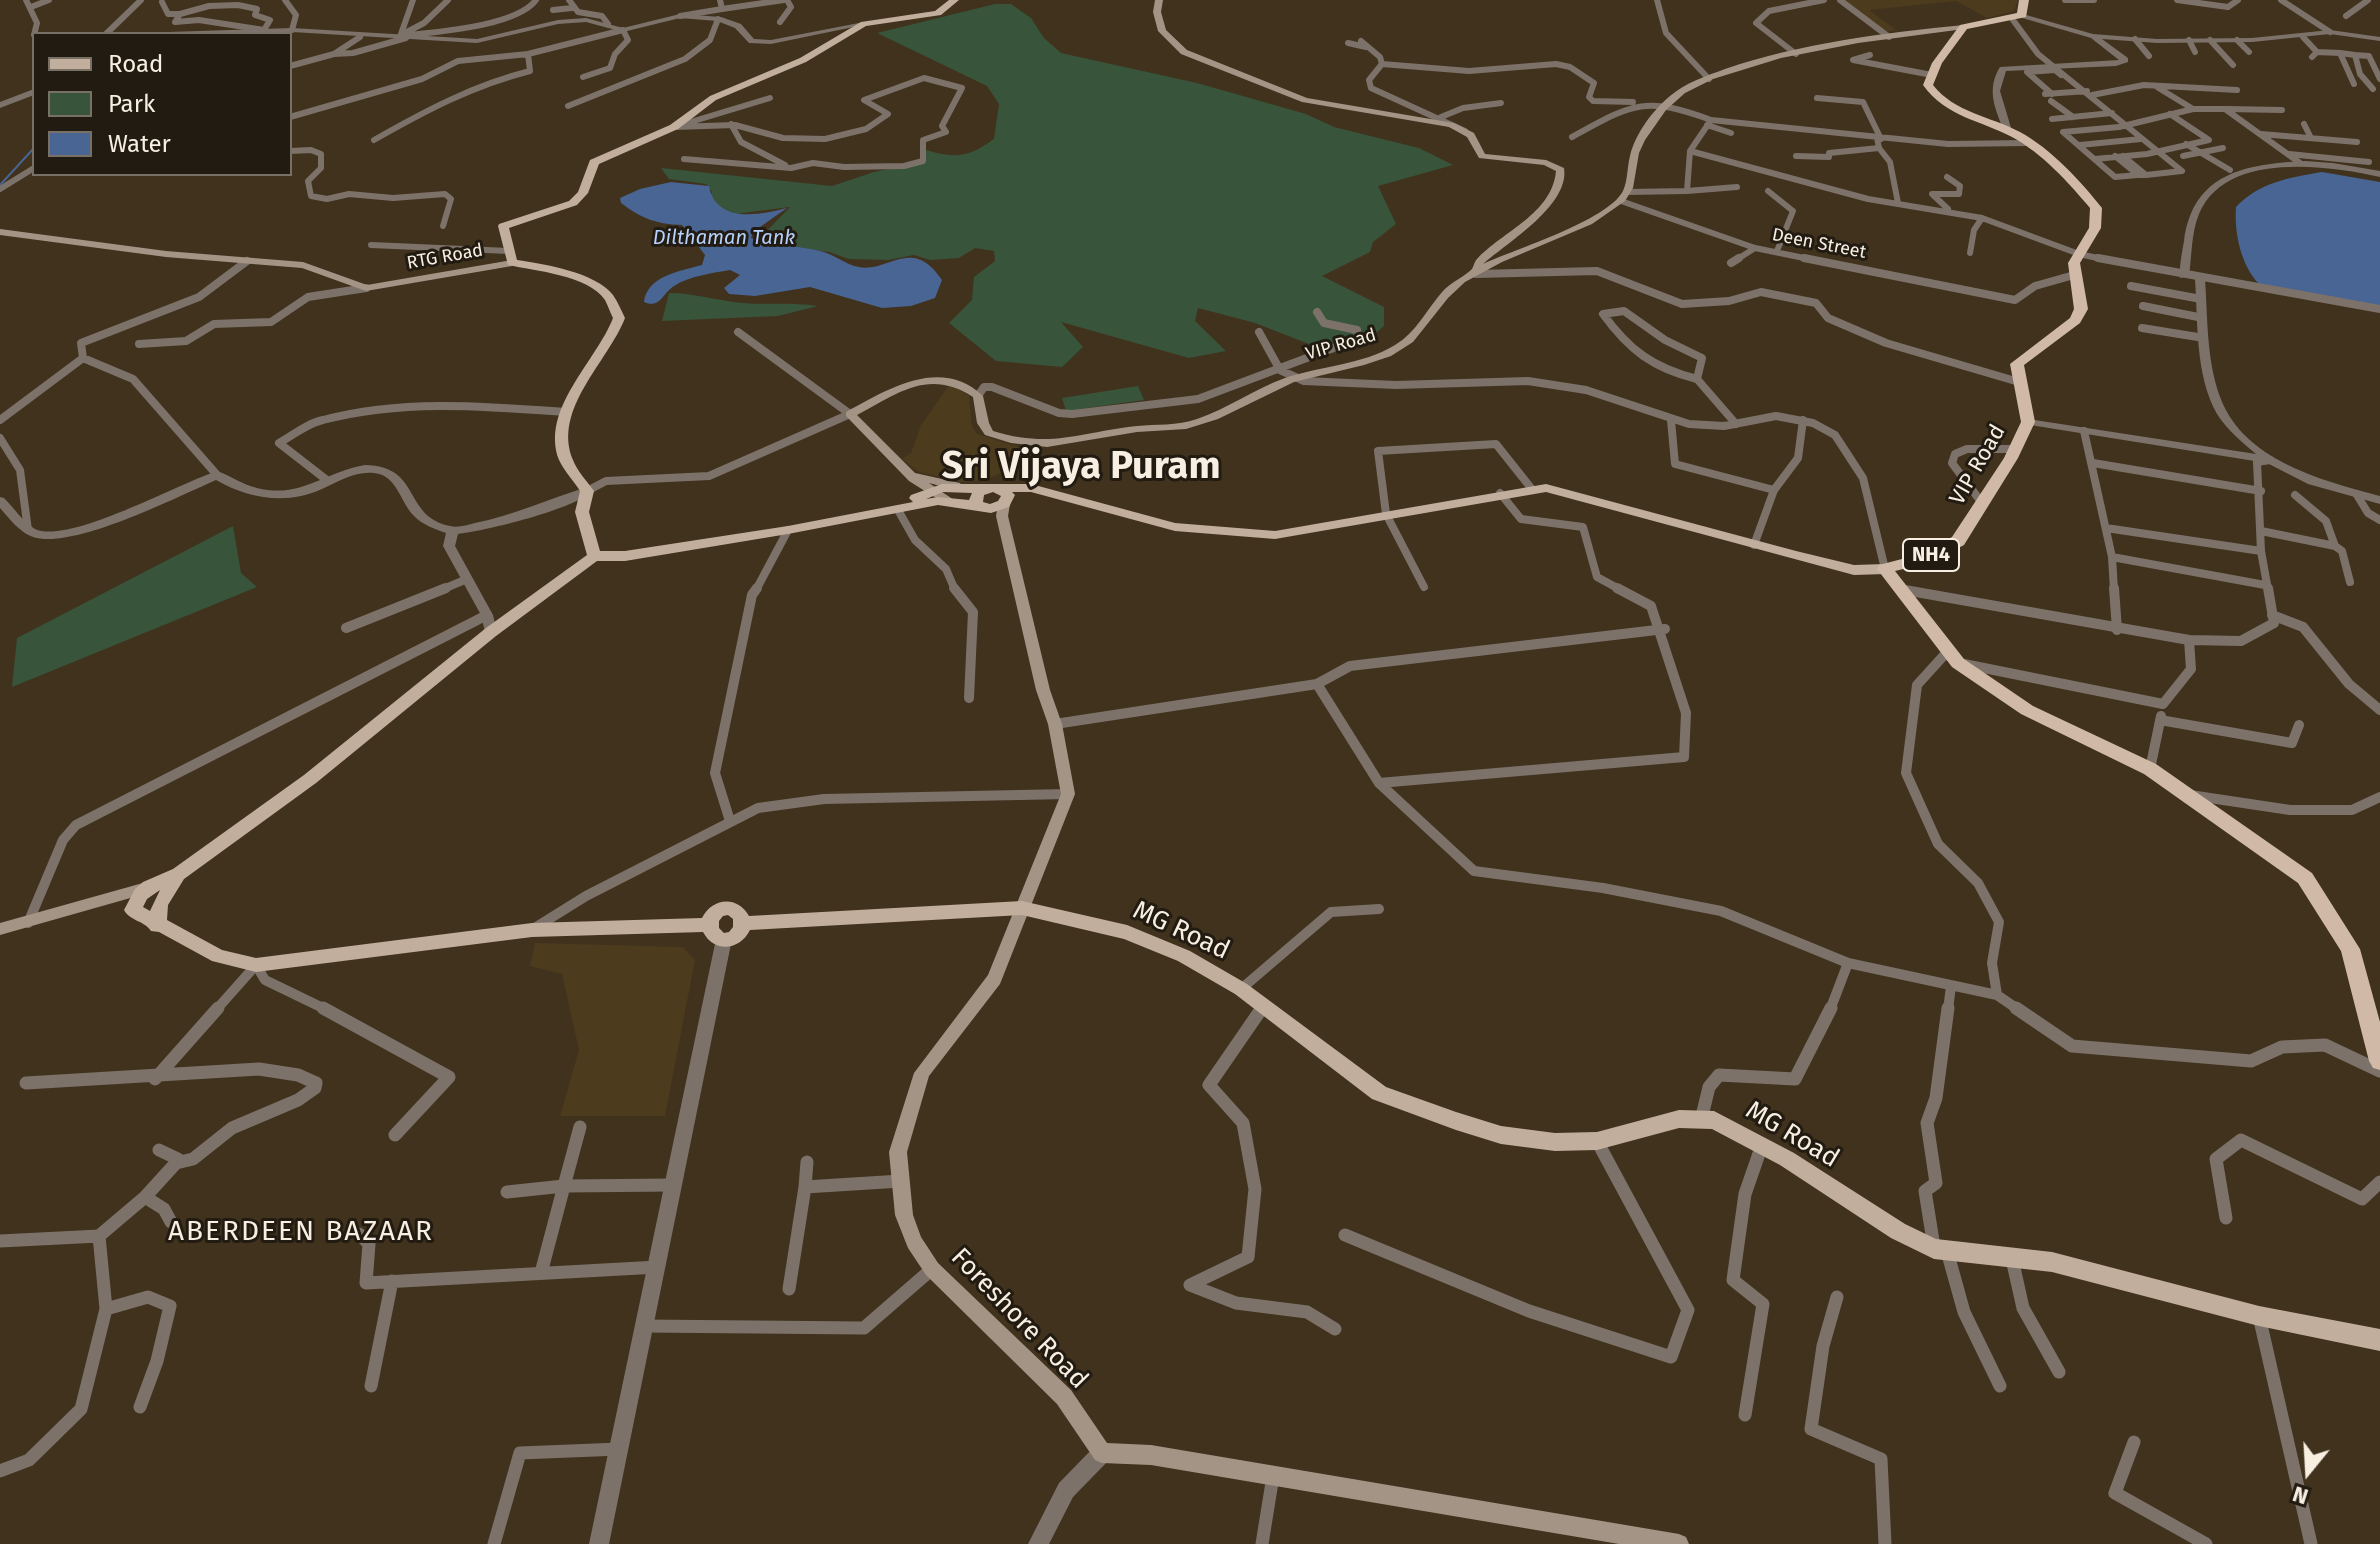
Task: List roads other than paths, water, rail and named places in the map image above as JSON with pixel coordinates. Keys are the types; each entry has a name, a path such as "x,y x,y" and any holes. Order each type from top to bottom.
{"highway":[{"path":"2019,382 2017,364 2075,320 2081,309 2074,275 2079,254 2095,228 2096,208 2027,143 1944,101 1928,85 1964,27 2020,12"},
{"name":"VIP Road","path":"1885,569 1914,562 1958,541 2015,449 2028,422 2019,382"},
{"name":"NH4","path":"1885,569 1953,658 2027,710 2150,769 2295,870 2320,897 2350,949 2380,1061"}],"main road":[{"path":"510,257 504,225 565,208 583,193 594,162 674,127 713,98 803,60 864,24 938,13 955,0"},
{"path":"1159,0 1157,12 1162,31 1184,52 1305,100 1440,118 1474,138 1482,156 1546,163 1562,173 1535,218 1479,262 1476,274"},
{"path":"1624,197 1637,147 1679,92 1709,79 1796,54 1964,27"},
{"name":"VIP Road","path":"978,396 983,423 989,433 1028,443 1059,445 1101,434 1189,425 1296,379 1347,367 1402,345 1417,333 1460,281 1582,224 1624,197"},
{"name":"RTG Road","path":"0,232 303,265 366,288 510,257 557,272 607,294 619,318 614,338 565,412"},
{"path":"978,396 951,379 931,378 914,382 850,414 909,473 948,500 991,509 1031,494 1049,493"},
{"path":"565,412 561,446 566,462 587,491 582,512 594,556"},
{"path":"909,473 956,486 1006,492 1004,526 1043,690 1055,724 1068,794"},
{"path":"1004,526 979,506 975,498 989,488 1016,485 1175,527 1275,535 1500,493 1546,488 1854,570 1885,569"},
{"path":"898,510 932,491 956,486"},
{"path":"0,929 91,906 159,894 179,874 310,779 491,632 594,556 625,556 898,510 948,500 961,494 956,486"},
{"name":"Foreshore Road","path":"1068,794 994,979 922,1073 898,1152 904,1215 914,1242 932,1269 1064,1397 1102,1453"},
{"path":"133,910 141,894 159,894"},
{"path":"157,926 159,894"},
{"path":"91,906 133,910 157,926 218,956 256,965 532,930 708,925"},
{"name":"MG Road","path":"744,923 1022,908 1127,932 1184,956 1241,989 1379,1093 1501,1135 1555,1142 1597,1141 1679,1119 1714,1120 1762,1145 1898,1231 1940,1250 2052,1262 2259,1316 2380,1340"},
{"path":"728,909 740,912 744,923 738,933 724,939 712,935 708,925 715,914 728,909"},
{"path":"1102,1453 1151,1455 1679,1544"}],"street":[{"path":"26,0 37,23 35,32"},
{"path":"31,7 49,0"},
{"path":"108,32 141,0"},
{"path":"285,0 296,15 292,30"},
{"path":"400,36 413,0"},
{"path":"400,36 424,23 448,0"},
{"path":"216,32 292,30 360,37 400,36 464,28 528,11 536,0"},
{"path":"569,0 572,8"},
{"path":"720,0 722,9"},
{"path":"292,116 362,94 411,83 447,63 528,54 680,16 785,0 791,7 787,17 780,22"},
{"path":"1657,0 1658,14 1671,40 1709,79"},
{"path":"1796,54 1759,28 1756,23 1759,16 1770,6 1824,0"},
{"path":"1840,0 1889,37"},
{"path":"2065,0 2094,0"},
{"path":"2177,0 2228,7 2238,0"},
{"path":"2281,0 2330,32"},
{"path":"2346,16 2368,0"},
{"path":"162,2 168,14 214,5 241,5 257,9 255,15 270,20 264,30"},
{"path":"553,10 572,8 602,16 608,24"},
{"path":"2020,12 2092,36 2237,40 2303,37 2330,32 2380,39"},
{"path":"2020,12 2038,54 2057,67 2112,113 2124,124 2155,151 2182,171 2115,177 2063,132 2124,124 2193,109 2282,110"},
{"path":"180,14 175,22 199,20 264,30"},
{"path":"680,16 718,19 738,26 752,41 771,42 864,24"},
{"path":"568,106 685,59 710,40 718,19"},
{"path":"400,36 477,41 558,22 586,20 623,30 628,40 615,54 610,68 583,77"},
{"path":"2008,131 1997,101 1998,75 2003,69 2116,64 2125,60 2092,36"},
{"path":"334,54 360,37"},
{"path":"292,65 410,37"},
{"path":"2303,37 2315,54 2380,57"},
{"path":"2135,39 2149,56"},
{"path":"2189,40 2195,52"},
{"path":"2210,40 2233,65"},
{"path":"2237,40 2249,52"},
{"path":"1361,41 1380,57 1382,64"},
{"path":"1348,43 1368,47"},
{"path":"2340,53 2354,84"},
{"path":"374,140 449,97 481,90 493,80 530,71 528,54"},
{"path":"1870,55 1853,60 1881,68 1932,75"},
{"path":"2355,55 2360,74 2373,89"},
{"path":"2369,56 2380,79"},
{"path":"1382,64 1369,80 1371,88 1440,118 1463,108 1501,103"},
{"path":"1382,64 1469,71 1556,64 1570,67 1594,83 1589,97 1593,101 1668,103 1731,133"},
{"path":"2073,117 2027,72 2055,70 2087,93"},
{"path":"674,127 689,131 731,124 781,138 831,138 874,128 888,114 864,100 924,78 962,88 942,126 946,132 923,140 923,161 904,166 813,163 791,168 684,159"},
{"path":"2155,86 2193,109"},
{"path":"2043,94 2051,97 2155,86 2237,90"},
{"path":"0,105 32,93"},
{"path":"674,127 770,98"},
{"path":"1817,98 1863,102 1879,138 1879,148 1890,162 1898,203"},
{"path":"1572,137 1635,102"},
{"path":"2225,109 2300,163"},
{"path":"2052,119 2112,113"},
{"path":"2095,159 2209,140 2170,114"},
{"path":"1709,123 1760,121 1879,138 1990,147 2027,143"},
{"path":"1687,191 1690,151 1709,123"},
{"path":"731,124 741,142 791,168"},
{"path":"2304,124 2311,138"},
{"path":"2259,134 2357,142"},
{"path":"2080,145 2141,139"},
{"path":"2186,144 2230,170"},
{"path":"1796,156 1813,159 1829,157 1829,153 1879,148"},
{"path":"2183,156 2223,148"},
{"path":"292,151 311,150 321,154 321,168 308,181 311,196 327,199 349,194 393,198 445,194 451,199 452,207 443,226"},
{"path":"1690,151 1868,199 1948,209 1982,218 2079,254 2200,279 2380,309"},
{"path":"2287,154 2369,162"},
{"path":"2119,156 2142,175"},
{"path":"2184,276 2194,214 2205,195 2245,171 2300,163 2326,164 2380,174"},
{"path":"0,189 32,169"},
{"path":"1947,177 1960,186 1959,194 1932,194 1948,209"},
{"path":"1624,197 1737,187"},
{"path":"1768,191 1793,211 1777,251"},
{"name":"Deen Street","path":"1624,197 1755,248 2015,300 2035,286 2074,275"},
{"path":"1970,253 1974,230 1982,218"},
{"path":"371,245 510,257"},
{"path":"1731,263 1755,248"},
{"path":"83,358 81,343 199,297 247,261"},
{"path":"1476,274 1597,271 1682,304 1729,301 1761,292 1816,303 1828,318 1886,343 2019,382"},
{"path":"2200,279 2204,338 2219,407 2246,440 2270,460 2312,481 2380,500"},
{"path":"2131,286 2201,299"},
{"path":"139,344 186,341 214,324 271,322 308,297 366,288"},
{"path":"2143,306 2203,318"},
{"path":"1697,379 1702,358 1665,340 1624,311 1603,314 1622,342 1657,370 1697,379 1736,424"},
{"path":"978,396 984,387 992,387 1059,413 1072,414 1198,399 1357,339 1357,330 1324,323 1317,312"},
{"path":"2142,328 2204,338"},
{"path":"738,332 850,414"},
{"path":"1259,332 1280,370 1296,379 1356,385 1539,382 1586,390 1671,420 1710,427 1776,416 1803,420 1835,435 1863,478 1885,569"},
{"path":"0,420 83,358"},
{"path":"83,358 133,379 217,475 233,486 284,495 300,493 358,470 389,472 399,480 412,507 425,519 453,531 472,529 567,501 606,481 709,476 850,414"},
{"path":"328,481 279,443 320,420 385,409 470,405 565,412"},
{"path":"1671,420 1675,464 1774,490"},
{"path":"1754,545 1774,490 1798,458 1803,420"},
{"path":"2028,422 2270,460"},
{"path":"2084,431 2112,557 2117,630"},
{"path":"0,438 20,470 28,530"},
{"path":"1424,587 1386,514 1378,451 1496,444 1531,488"},
{"path":"1982,503 1952,463 1955,454 1967,449 2015,449"},
{"path":"1899,589 2117,630 2189,640 2241,641 2274,623 2261,551 2261,491 2257,462 2270,460"},
{"path":"2093,463 2261,491"},
{"path":"0,501 28,530 50,537 80,531 217,475"},
{"path":"1379,783 1684,757 1686,713 1651,606 1597,577 1583,527 1521,519 1500,493"},
{"path":"2295,495 2326,521 2335,546"},
{"path":"2357,495 2368,513 2380,520"},
{"path":"898,510 915,540 946,569 956,591 973,612 969,698"},
{"path":"2106,528 2261,551"},
{"path":"730,821 715,773 721,735 752,595 765,577 788,530"},
{"path":"453,531 449,546 487,615 491,632"},
{"path":"2261,531 2335,546 2342,551 2350,582"},
{"path":"2112,557 2265,585"},
{"path":"346,628 467,579"},
{"path":"28,923 63,840 76,825 487,615"},
{"path":"2272,615 2303,627 2349,684 2380,710"},
{"path":"1055,724 1317,684 1350,666 1661,630"},
{"path":"2150,769 2163,704 2191,669 2189,640"},
{"path":"1997,995 1992,963 1999,922 1978,883 1938,844 1906,773 1917,685 1953,658 2163,704"},
{"path":"1317,684 1379,783 1474,871 1603,888 1721,911 1848,963 1997,995 2072,1046 2251,1061 2282,1047 2325,1045 2380,1071"},
{"path":"2160,720 2292,743 2299,725"},
{"path":"532,930 586,896 758,808 824,799 1068,794"},
{"path":"2187,795 2290,810 2352,810 2380,797"},
{"path":"1241,989 1331,912 1379,909"},
{"path":"599,1544 724,939"},
{"path":"1701,1120 1709,1087 1719,1075 1795,1079 1820,1035 1848,963"},
{"path":"155,1079 256,965 265,980 350,1021 449,1077 395,1135"},
{"path":"1951,986 1943,1061 1927,1123 1936,1183 1925,1191 1940,1250 1964,1312 2000,1386"},
{"path":"1263,1007 1209,1085 1243,1123 1255,1189 1248,1257 1190,1285 1236,1303 1307,1312 1335,1329"},
{"path":"0,1241 99,1236 145,1197 176,1163 193,1159 232,1128 298,1100 315,1088 316,1083 301,1074 266,1070 155,1079 26,1083"},
{"path":"541,1273 580,1127"},
{"path":"2226,1218 2216,1159 2241,1140 2362,1199 2380,1182"},
{"path":"1345,1235 1529,1311 1671,1357 1688,1310 1597,1141"},
{"path":"1745,1415 1763,1304 1733,1280 1742,1199 1750,1170 1762,1145"},
{"path":"159,1150 178,1159 176,1163"},
{"path":"789,1289 807,1162"},
{"path":"805,1187 901,1181"},
{"path":"507,1192 564,1186 674,1185"},
{"path":"145,1197 164,1209 171,1222"},
{"path":"359,1234 369,1244 366,1283 658,1267"},
{"path":"0,1471 29,1460 81,1409 106,1309 99,1236"},
{"path":"2012,1259 2023,1308 2059,1372"},
{"path":"644,1326 864,1328 932,1269"},
{"path":"371,1386 392,1281"},
{"path":"106,1309 148,1297 170,1306 157,1361 140,1407"},
{"path":"1837,1297 1823,1346 1811,1429 1881,1459 1885,1544"},
{"path":"2259,1316 2311,1544"},
{"path":"2134,1442 2115,1493 2206,1541 2206,1544"},
{"path":"494,1544 520,1453 620,1449"},
{"path":"1038,1544 1066,1490 1102,1453"},
{"path":"1262,1544 1273,1476"}],"water":[{"path":"2322,172 2380,182 2380,306 2260,285 2244,259 2236,227 2236,207 2265,187"},
{"name":"Dilthaman Tank","path":"671,182 709,186 713,198 730,212 752,214 787,208 753,232 751,238 760,241 824,252 859,267 900,259 920,260 942,280 935,298 911,306 882,308 810,287 755,296 729,294 724,288 740,275 730,270 687,280 674,286 654,304 644,302 646,293 658,280 702,265 705,255 682,225 650,220 621,203 620,198 640,189"}],"waterway":[{"path":"0,185 32,150"}],"district":[{"name":"Sri Vijaya Puram","path":"1081,467"},
{"name":"ABERDEEN BAZAAR","path":"301,1232"}]}
